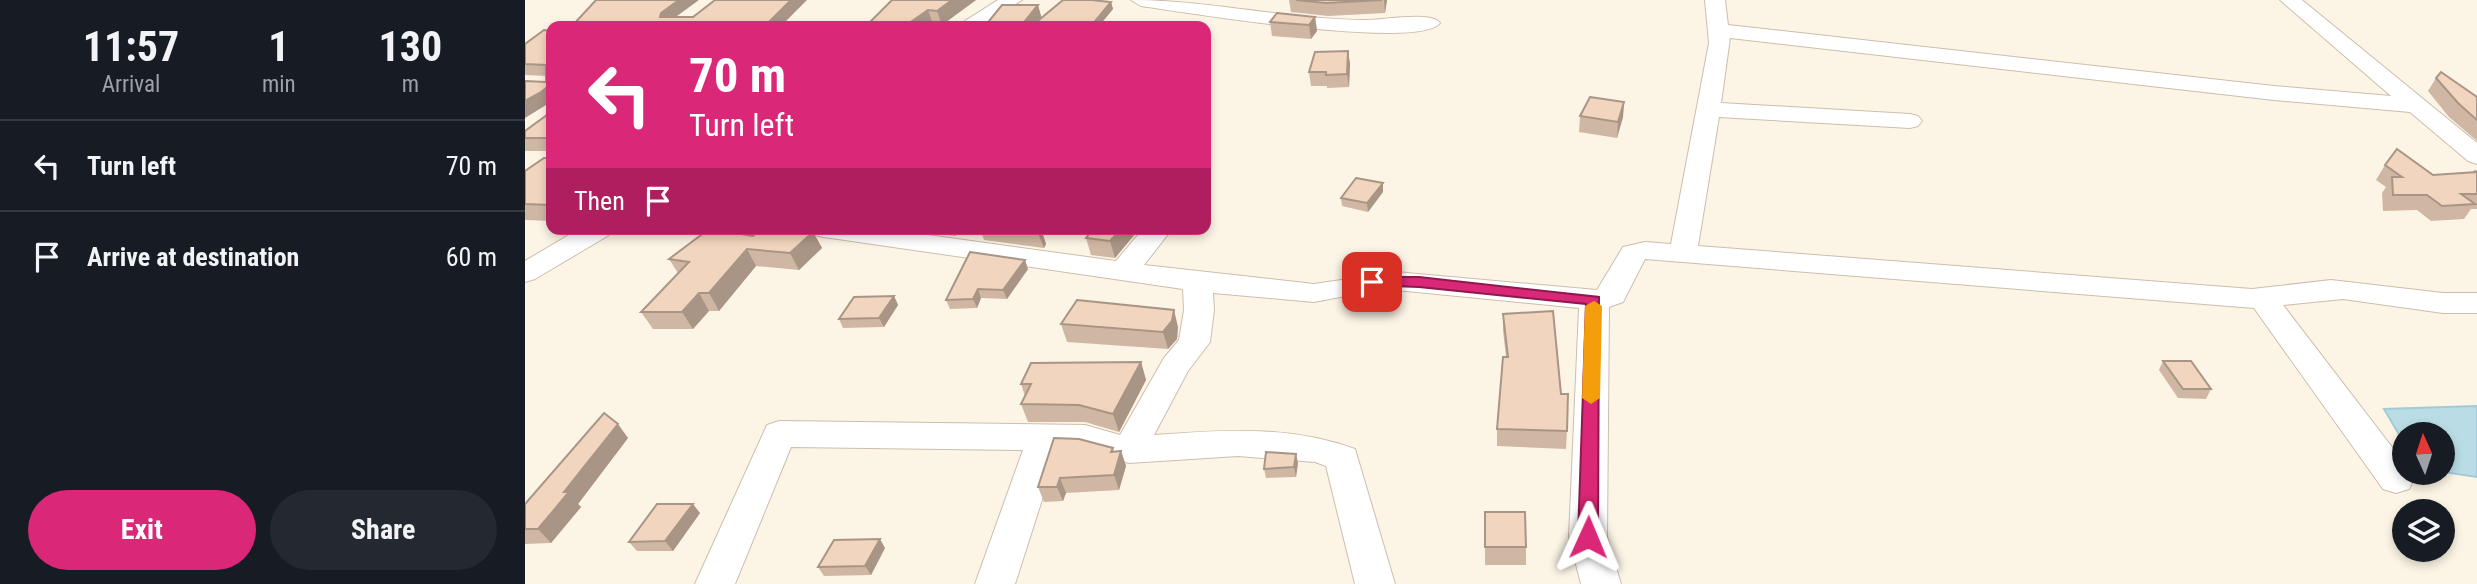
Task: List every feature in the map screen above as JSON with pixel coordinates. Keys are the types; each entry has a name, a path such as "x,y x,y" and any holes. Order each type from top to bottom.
{"street":[{"path":"976,21 1012,0"},
{"path":"1141,0 1310,24 1430,23"},
{"path":"1396,0 1397,25"},
{"path":"1683,253 1706,109 1720,43 1715,0"},
{"path":"2290,0 2477,156"},
{"path":"1718,30 2274,93 2413,105"},
{"path":"1706,109 1910,121"},
{"path":"525,273 589,235"},
{"path":"866,235 1197,282 1314,293 1372,282 1419,282 1606,299 1612,295 1633,253 1645,250 2262,298 2310,290 2343,290 2438,304 2477,303"},
{"path":"1123,272 1154,235"},
{"path":"1129,450 1175,366 1194,342 1199,310 1197,282"},
{"path":"2262,298 2392,474"},
{"path":"1594,300 1588,537 1601,584"},
{"path":"715,584 779,434 1044,440 1085,438 1129,450 1255,444 1323,449 1342,458 1375,584"},
{"path":"995,584 1044,440"}],"water":[{"path":"2477,406 2477,477 2455,474 2455,422 2392,423 2384,409"}],"building":[{"path":"596,0 679,0 661,13 660,17 693,17 715,0 791,0 770,21 577,21"},
{"path":"892,0 952,0 937,11 928,10 912,21 871,21"},
{"path":"1063,0 1111,2 1095,21 1038,21"},
{"path":"1296,0 1382,0 1326,3"},
{"path":"1002,5 1038,5 1025,21 989,21"},
{"path":"1277,13 1315,17 1309,25 1270,22"},
{"path":"546,30 546,65 525,64 525,44"},
{"path":"1348,51 1347,74 1326,75 1326,72 1309,72 1315,52"},
{"path":"2441,72 2477,97 2477,120 2436,78"},
{"path":"525,81 546,82 546,88 525,101"},
{"path":"1590,97 1624,102 1618,122 1580,116"},
{"path":"546,116 546,138 525,138 525,131"},
{"path":"2397,149 2433,175 2477,172 2477,194 2461,194 2475,204 2442,206 2427,195 2393,195 2392,177 2402,177 2385,165"},
{"path":"546,158 546,205 525,204 525,171"},
{"path":"1356,178 1383,183 1367,203 1341,198"},
{"path":"701,235 810,235 790,253 747,249 709,293 699,293 682,312 641,312 689,262 669,259"},
{"path":"1088,235 1116,235 1110,241 1086,238"},
{"path":"970,252 1025,260 1003,290 978,289 973,299 946,300"},
{"path":"894,296 879,318 839,319 854,297"},
{"path":"1077,300 1174,310 1172,321 1163,332 1061,324"},
{"path":"1553,311 1561,394 1568,394 1567,431 1497,429 1503,357 1508,357 1503,314"},
{"path":"2163,361 2191,361 2211,389 2183,389"},
{"path":"1141,362 1113,414 1079,405 1021,404 1031,384 1021,384 1031,363"},
{"path":"604,413 618,424 564,492 569,492 538,529 525,529 525,504"},
{"path":"1054,438 1079,439 1113,448 1111,452 1121,451 1114,475 1060,478 1057,487 1038,487"},
{"path":"1266,452 1296,454 1294,467 1264,469"},
{"path":"657,504 693,504 665,541 629,542"},
{"path":"1485,512 1525,512 1526,547 1485,547"},
{"path":"880,539 865,566 818,567 834,540"}],"slow traffic":[{"path":"1591,398 1594,306"}],"route":[{"path":"1372,282 1419,282 1594,300 1588,537"}]}
